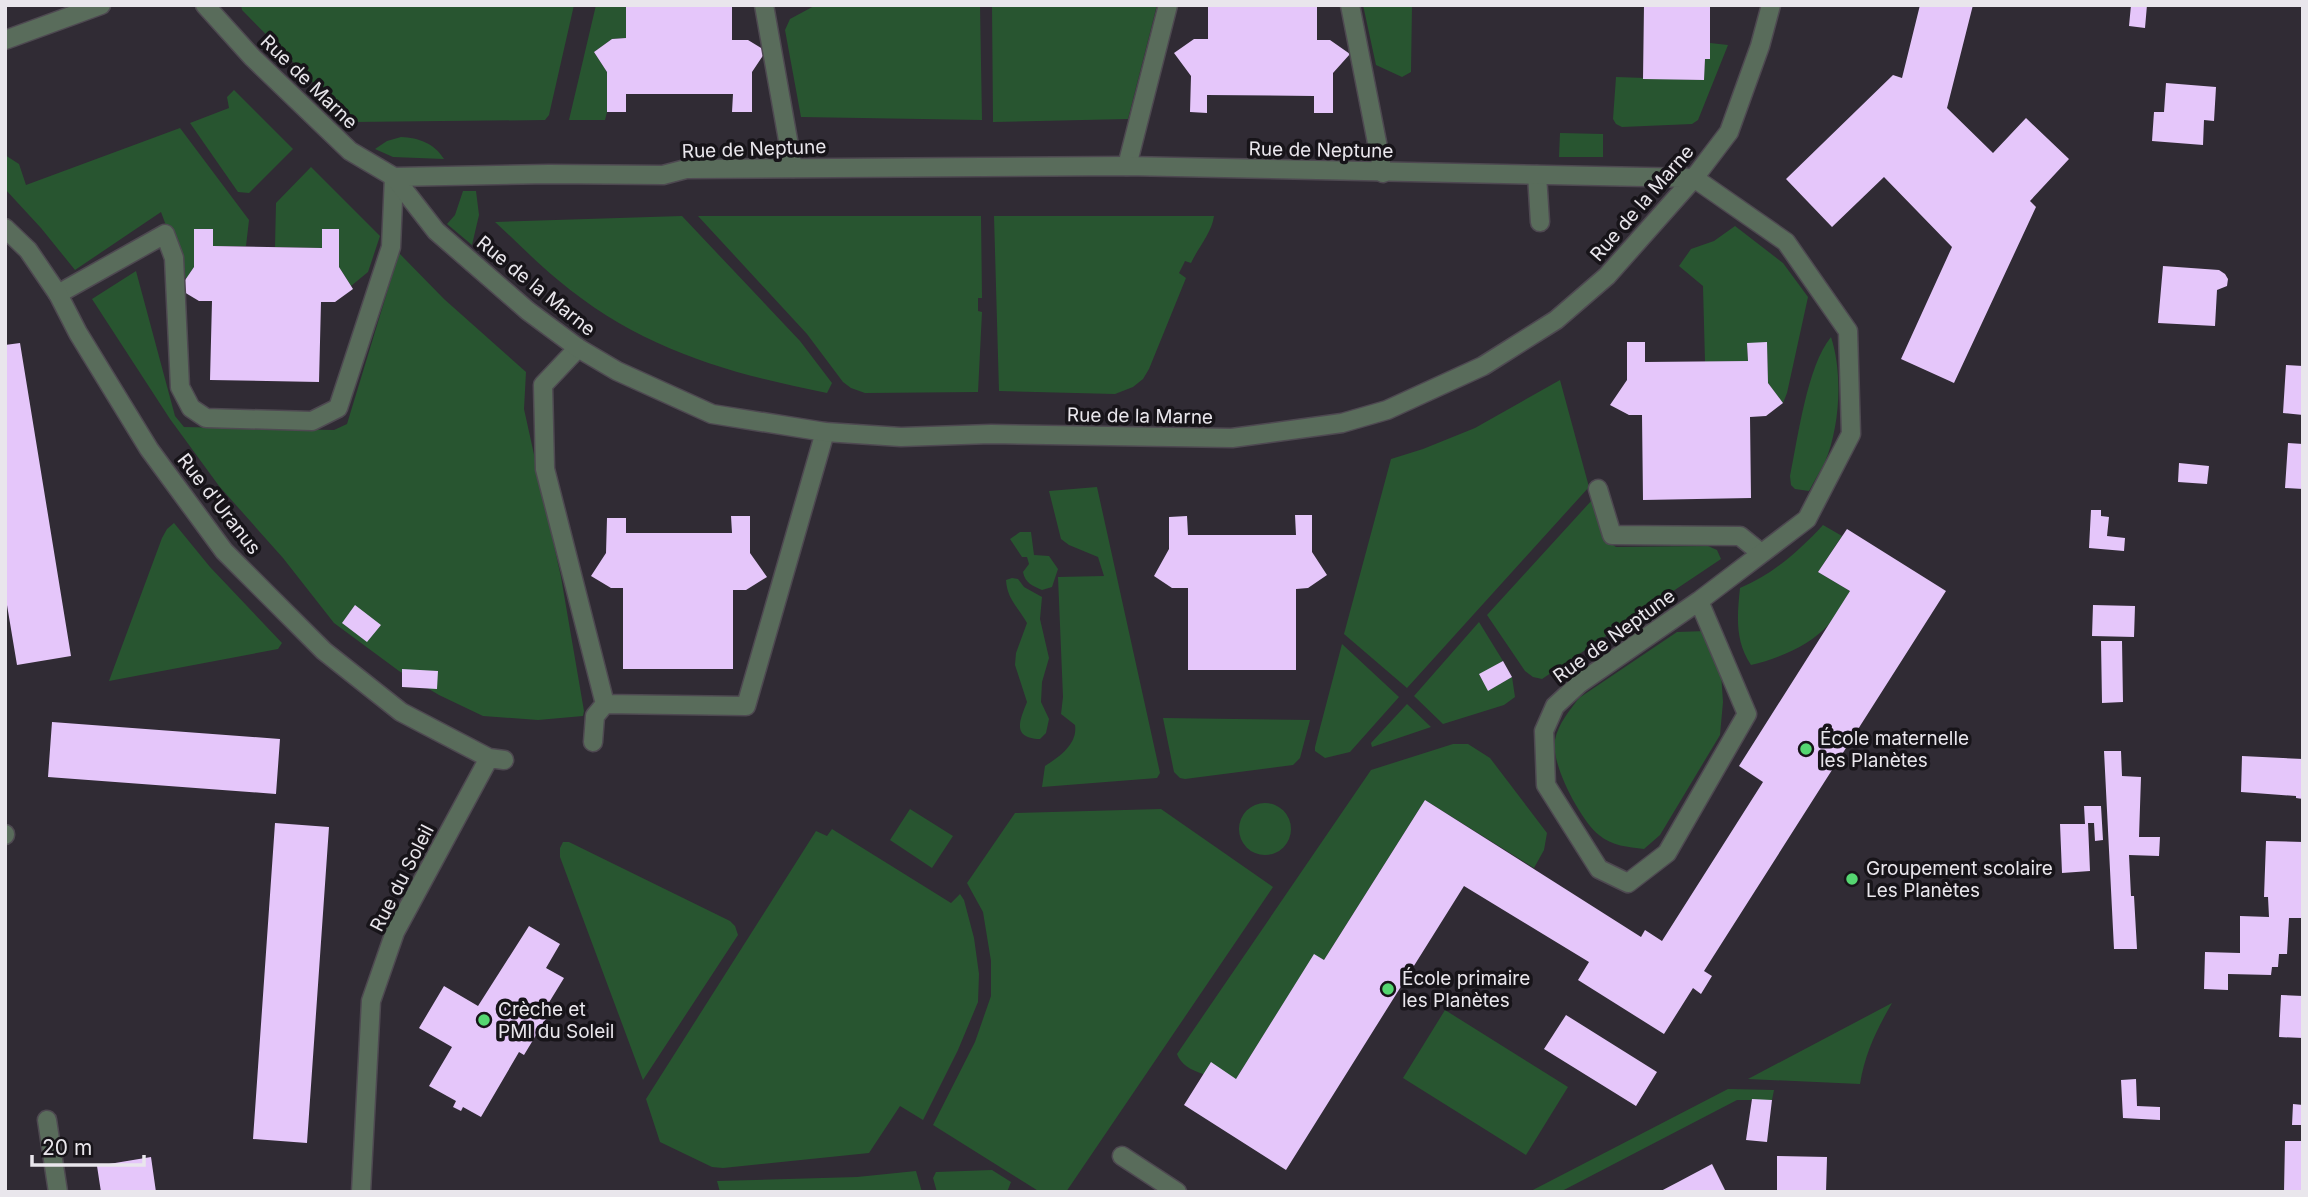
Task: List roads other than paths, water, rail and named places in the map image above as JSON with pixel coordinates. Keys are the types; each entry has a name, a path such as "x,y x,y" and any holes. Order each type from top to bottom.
{"street":[{"path":"5,40 101,5"},
{"name":"Rue de Marne","path":"205,5 252,57 351,151 394,177"},
{"path":"764,5 793,168"},
{"path":"1127,166 1168,5"},
{"path":"1350,5 1383,173"},
{"name":"Rue de la Marne","path":"394,177 436,231 528,312 617,372 712,414 825,432 901,437 991,434 1232,438 1342,423 1387,410 1483,366 1556,320 1607,276 1694,178 1729,132 1760,46 1771,5"},
{"name":"Rue de Neptune","path":"394,177 663,175 686,169 1127,166 1694,178 1786,242 1848,331 1851,434 1807,519 1699,601 1580,683 1555,706 1544,731 1546,785 1600,869 1628,884 1667,853 1747,714 1699,601"},
{"path":"1537,175 1539,222"},
{"path":"58,294 165,234 174,258 180,387 191,408 206,418 312,421 338,408 391,247 394,177"},
{"name":"Rue d'Uranus","path":"5,228 28,250 58,294 78,333 149,449 225,551 324,650 401,712 496,759"},
{"path":"578,348 543,385 545,469 605,704"},
{"path":"605,704 746,706 825,432"},
{"path":"1598,489 1612,535 1740,536 1761,553"},
{"path":"593,742 595,716 605,704"},
{"name":"Rue du Soleil","path":"361,1192 371,1001 395,932 496,759"},
{"path":"47,1120 58,1192"},
{"path":"1122,1156 1177,1192"}],"place":[{"name":"École maternelle les Planètes","path":"1806,749"},
{"name":"Groupement scolaire Les Planètes","path":"1852,879"},
{"name":"École primaire les Planètes","path":"1388,989"},
{"name":"Crèche et PMI du Soleil","path":"484,1020"}]}
